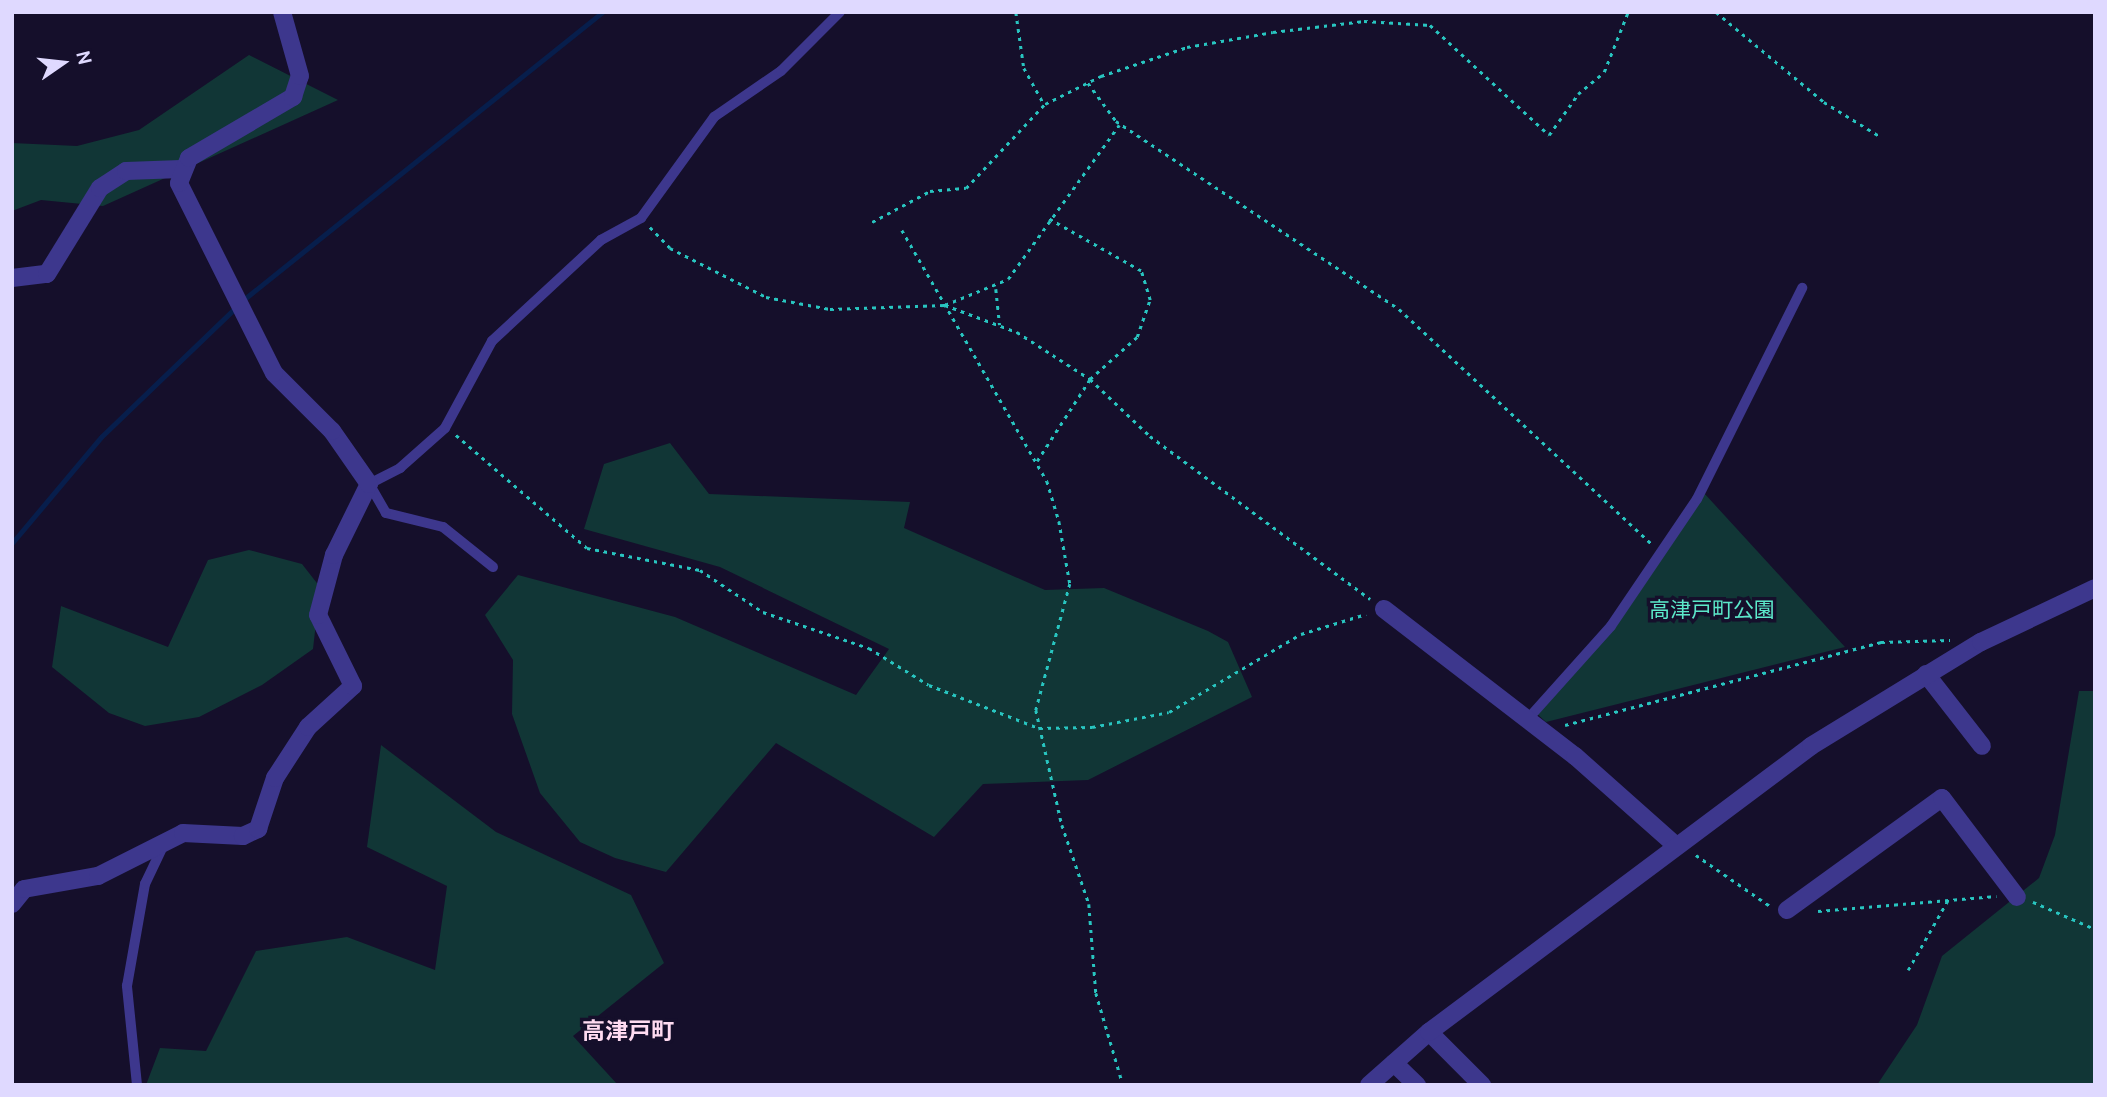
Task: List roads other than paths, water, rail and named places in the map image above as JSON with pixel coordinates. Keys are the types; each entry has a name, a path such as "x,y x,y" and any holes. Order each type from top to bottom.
{"street":[{"path":"12,278 47,274 100,188 126,171 181,169 205,146 293,97 300,76 282,12"},
{"path":"12,904 24,888 98,876 166,840 206,831 243,836 258,829 275,778 308,727 353,686 318,615 334,555 369,484 332,432 274,373 182,198 181,169"},
{"path":"1369,1085 1429,1032 1674,844 1811,746 1981,642 2095,588"},
{"path":"1384,609 1534,725 1674,844"},
{"path":"1926,674 1982,746"},
{"path":"1787,910 1942,798 2017,897"},
{"path":"1429,1032 1482,1085"},
{"path":"1394,1063 1417,1085"}],"lane":[{"path":"492,567 443,527 386,513 369,484 400,468 444,428 492,341 601,240 640,218 714,117 781,71 840,12"},
{"path":"1534,725 1659,559 1731,437 1802,288"},
{"path":"136,1085 127,986 145,884 166,840"}],"waterway":[{"path":"243,300 602,12"},
{"path":"12,543 101,437 236,307"}],"district":[{"name":"高津戸町","path":"628,1031"}],"park label":[{"name":"高津戸町公園","path":"1712,610"}]}
